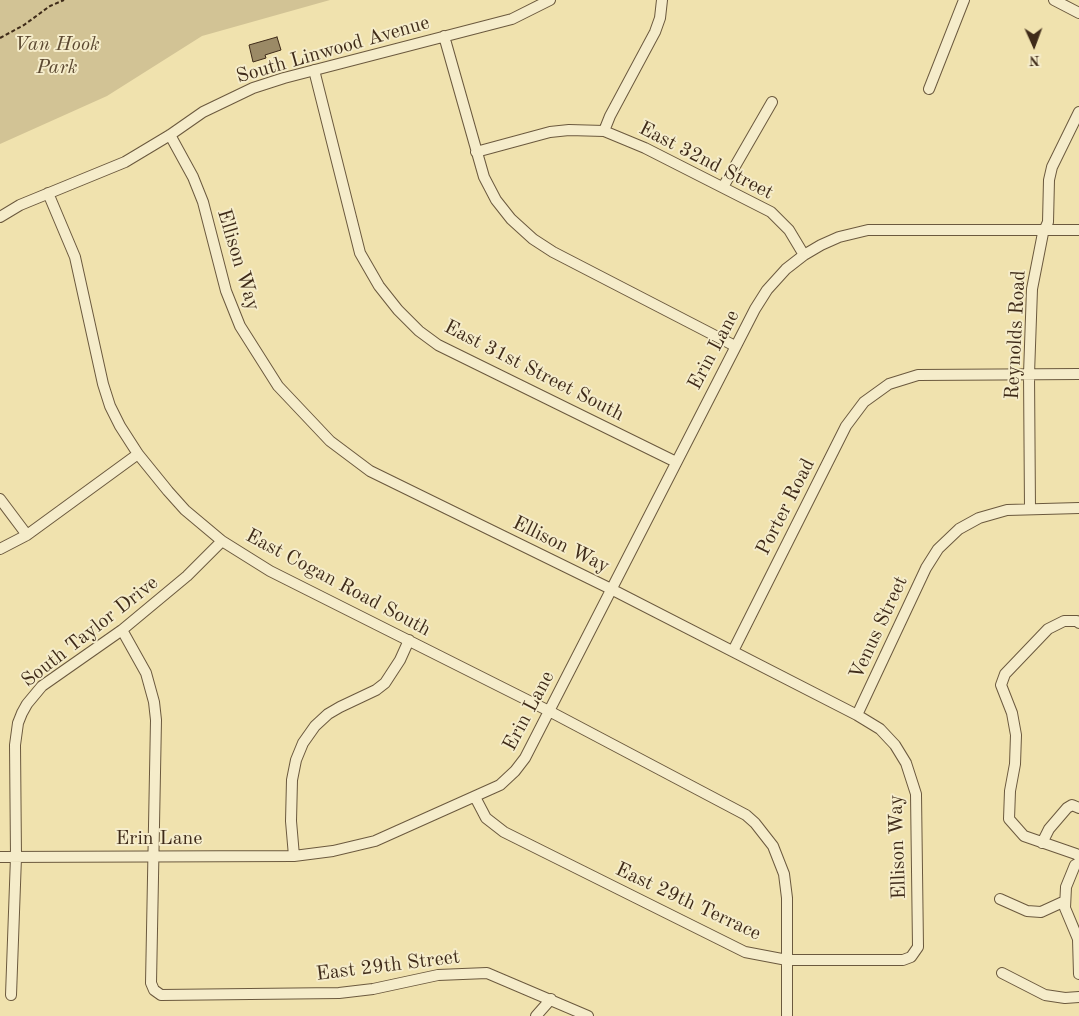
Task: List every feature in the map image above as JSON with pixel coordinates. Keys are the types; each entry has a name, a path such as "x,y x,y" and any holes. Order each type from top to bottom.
{"street":[{"name":"South Linwood Avenue","path":"0,217 20,205 125,162 170,135 203,112 260,86 512,18 550,0"},
{"path":"604,130 655,32 660,18 662,0"},
{"path":"930,89 964,0"},
{"path":"1054,0 1079,13"},
{"path":"444,36 484,177 496,200 510,219 533,239 553,252 735,346"},
{"name":"East 31st Street South","path":"314,70 360,254 379,286 398,310 419,331 438,345 676,462"},
{"path":"723,187 772,102"},
{"name":"Reynolds Road","path":"1030,509 1029,374 1032,289 1041,240 1048,222 1052,167 1079,112"},
{"name":"East 32nd Street","path":"476,152 550,132 604,130 645,148 772,212 789,230 804,255"},
{"name":"Ellison Way","path":"170,135 193,177 203,202 226,291 240,326 278,386 330,441 370,471 611,589 857,715 880,729 895,745 906,763 916,794 918,947 912,955"},
{"name":"East Cogan Road South","path":"48,193 75,257 103,384 110,406 138,454 185,510 222,541 270,571 549,711 746,815 755,823 772,846 784,874 787,898 787,1016"},
{"path":"804,255 839,237 868,230 1079,230"},
{"name":"Erin Lane","path":"0,857 294,856 333,851 375,841 500,785 525,758 755,309 767,290 804,255"},
{"name":"Porter Road","path":"733,651 846,426 864,402 889,384 918,375 1079,374"},
{"path":"0,549 27,535 138,454"},
{"path":"0,499 27,535"},
{"path":"1030,509 1079,508"},
{"name":"Venus Street","path":"857,715 926,568 938,549 959,529 979,518 1007,510 1030,509"},
{"name":"South Taylor Drive","path":"11,995 16,857 15,745 18,723 22,713 42,686 122,630 187,576 222,541"},
{"path":"1079,623 1077,621 1064,621 1048,629 1005,674 1001,685 1012,713 1016,735 1009,819 1024,836 1079,856"},
{"path":"122,630 146,673 154,702 156,720 152,857"},
{"path":"294,856 291,821 292,780 296,760 303,743 315,726 328,714 376,690 384,683 400,660 409,640"},
{"name":"East 29th Terrace","path":"475,797 486,818 504,832 745,952 787,960 902,960 912,955"},
{"path":"1042,843 1049,829 1067,808 1072,805 1079,808"},
{"name":"East 29th Street","path":"152,857 151,983 154,990 161,995 339,993 373,989 438,975 479,972 487,973 588,1016"},
{"path":"1079,863 1075,865 1066,887 1065,901 1065,908 1078,939 1079,974"},
{"path":"1000,899 1027,911 1041,912 1065,901"},
{"path":"1002,973 1045,995 1066,998 1079,997"},
{"path":"536,1016 551,999"}],"path":[{"path":"0,38 24,25 50,6 64,0"}],"green space":[{"name":"Van Hook Park","path":"0,0 330,0 202,36 107,96 0,144"}],"building":[{"path":"277,37 281,50 265,55 266,58 253,62 249,45"}]}
